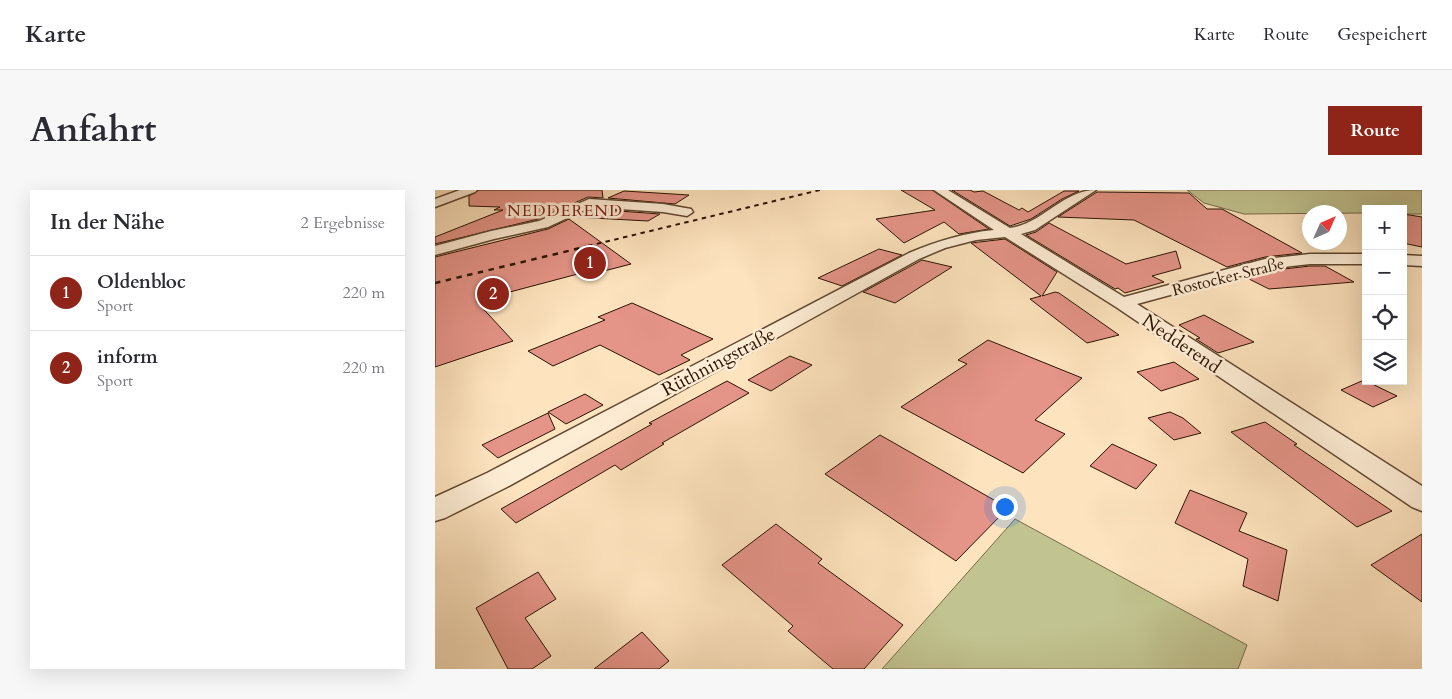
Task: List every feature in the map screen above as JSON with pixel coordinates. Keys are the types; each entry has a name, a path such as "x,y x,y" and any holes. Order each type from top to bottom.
{"street":[{"path":"435,203 471,190"},
{"name":"Nedderend","path":"940,190 1123,303 1422,500"},
{"name":"Rüthningstraße","path":"435,510 497,480 914,256 940,245 976,236 1030,227 1091,190"},
{"path":"435,251 491,235 543,224 589,203 663,208 687,212"},
{"name":"Rostocker Straße","path":"1123,303 1265,264 1310,259 1362,259"},
{"path":"1407,260 1422,261"}],"green space":[{"path":"1187,190 1422,190 1422,214 1407,214 1407,205 1362,205 1362,213 1347,213 1347,205 1302,205 1302,214 1244,214 1204,203"},
{"path":"1015,519 1247,645 1238,669 882,669"}],"building":[{"path":"479,190 602,190 603,198 588,197 538,219 435,244 435,237 503,210 494,210 500,207 469,206 469,196"},
{"path":"901,190 932,190 989,229 959,234 944,222 904,243 876,219 935,210"},
{"path":"952,190 983,191 1019,210 1022,208 1028,212 1064,191 1079,191 1062,199 1031,219 1010,226"},
{"path":"624,191 689,195 675,204 608,198"},
{"path":"1097,192 1189,193 1207,209 1222,209 1302,253 1265,257 1227,267 1134,220 1058,217"},
{"path":"591,209 660,214 648,221 574,217"},
{"path":"1407,215 1422,217 1422,247 1407,244"},
{"path":"569,219 631,264 604,271 589,271 476,301 513,341 435,367 435,257 548,229"},
{"path":"1049,223 1126,264 1176,251 1181,268 1152,276 1164,282 1125,293 1118,288 1115,289 1026,235 1036,232"},
{"path":"1005,239 1057,272 1042,296 1055,292 1059,293 1119,335 1087,343 1030,299 1041,296 971,243"},
{"path":"879,249 902,255 842,286 818,278"},
{"path":"922,260 952,267 895,303 863,292"},
{"path":"1325,266 1354,282 1269,289 1245,277 1266,271"},
{"path":"632,303 713,339 681,355 690,360 659,375 600,345 553,366 528,351 605,320 598,317"},
{"path":"1204,315 1254,342 1218,353 1196,339 1200,338 1179,325"},
{"path":"988,340 1082,378 1035,420 1065,434 1023,473 901,407 967,364 958,360"},
{"path":"790,356 812,365 771,391 748,380"},
{"path":"1174,362 1199,379 1161,391 1137,372"},
{"path":"727,381 749,393 662,443 664,444 621,470 615,465 516,523 501,509 652,424 649,423"},
{"path":"1362,381 1362,385 1374,385 1397,396 1373,407 1341,390"},
{"path":"585,394 603,405 566,424 548,412"},
{"path":"1170,412 1183,418 1201,433 1174,440 1148,418"},
{"path":"548,413 555,429 498,458 482,445"},
{"path":"1265,422 1297,444 1294,445 1392,511 1357,527 1231,432"},
{"path":"880,435 1008,508 956,561 825,474"},
{"path":"1112,444 1157,465 1136,489 1090,466"},
{"path":"1190,490 1247,513 1239,531 1287,550 1278,601 1243,586 1248,559 1175,523"},
{"path":"776,524 822,559 818,563 903,625 864,669 833,669 788,631 793,626 722,565"},
{"path":"1422,534 1422,602 1371,565"},
{"path":"538,572 556,599 525,618 551,656 532,669 508,669 476,608"},
{"path":"642,632 669,661 659,669 594,669"}],"railway":[{"path":"588,246 820,190"},
{"path":"435,283 593,245"}],"place":[{"name":"Oldenbloc","path":"590,263"},
{"name":"inform","path":"493,294"}],"district":[{"name":"NEDDEREND","path":"565,210"}]}
